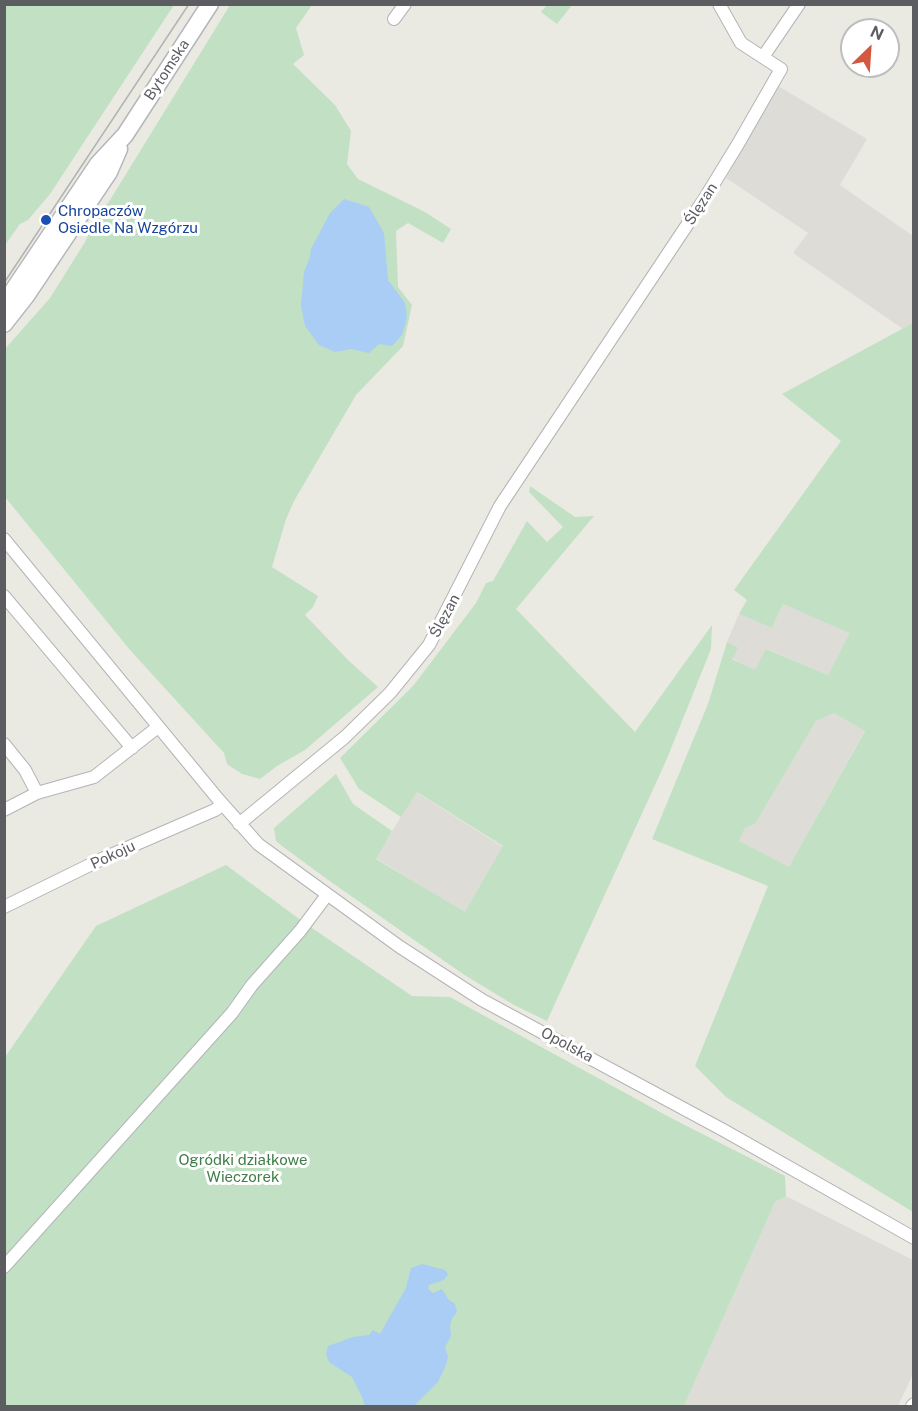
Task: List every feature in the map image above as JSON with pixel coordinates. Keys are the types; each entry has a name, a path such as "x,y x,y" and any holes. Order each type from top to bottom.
{"main road":[{"name":"Bytomska","path":"4,324 26,296 109,172 125,135 210,4"},
{"name":"Bytomska","path":"4,304 98,164 125,135"}],"street":[{"path":"394,19 405,4"},
{"name":"Ślęzan","path":"239,824 345,737 390,693 429,645 500,506 705,198 738,144 781,69 741,43 719,4"},
{"path":"763,57 799,4"},
{"path":"4,539 239,824"},
{"path":"4,596 132,748"},
{"path":"4,810 37,793 94,777 158,727"},
{"path":"4,744 25,770 37,793"},
{"name":"Pokoju","path":"4,907 222,805"},
{"name":"Opolska","path":"239,824 258,844 400,947 482,1000 725,1131 914,1238"},
{"path":"4,1267 232,1013 252,985 300,932 327,894"}],"shaded area":[{"path":"778,86 867,139 840,185 913,236 913,323 903,329 793,253 808,233 726,178"},
{"path":"783,604 851,632 828,675 767,649 755,671 732,658 727,642 739,614 772,628"},
{"path":"834,713 865,730 789,868 739,841 745,828 755,824 816,721"},
{"path":"416,792 503,847 465,913 376,858"},
{"path":"786,1196 913,1260 913,1374 898,1406 684,1406 775,1202"}],"green space":[{"path":"4,5 174,5 50,194 28,220 20,224 5,245"},
{"path":"230,5 312,5 296,28 304,55 293,64 335,105 351,131 347,164 358,179 425,212 451,229 443,243 408,223 396,231 398,287 412,305 403,346 356,395 294,501 286,519 272,567 318,596 313,607 305,615 349,661 378,687 305,750 260,779 242,774 227,764 224,753 130,650 5,497 4,350 50,298 85,242 98,215 110,200"},
{"path":"547,5 572,5 557,24 541,12"},
{"path":"913,323 913,1212 726,1097 695,1066 768,886 652,839 708,704 727,642 738,648 732,659 755,670 766,649 828,675 850,633 783,604 772,628 739,614 747,600 734,590 841,441 782,394","holes":["834,713 865,731 789,867 739,841 745,828 755,824 816,721"]},
{"path":"530,486 575,517 594,516 516,609 635,732 712,625 711,649 666,761 547,1021 514,1005 463,974 331,882 276,841 274,828 336,774 353,804 392,831 376,859 465,912 503,846 417,792 401,817 359,789 340,758 413,686 476,603 486,583 493,581 527,521 547,542 563,527 529,492"},
{"name":"Ogródki działkowe Wieczorek","path":"226,865 306,924 412,996 450,997 671,1118 785,1176 786,1196 775,1202 684,1406 5,1406 5,1057 96,926"}],"water":[{"path":"344,199 369,207 384,233 388,280 405,303 407,318 402,335 392,346 379,344 369,353 351,349 335,352 319,345 305,326 301,305 304,272 311,249 330,213"},
{"path":"422,1264 445,1270 448,1274 444,1280 429,1285 428,1289 433,1293 442,1289 449,1300 455,1304 457,1312 452,1318 451,1336 445,1347 448,1357 446,1365 438,1382 414,1406 365,1406 352,1377 329,1362 326,1354 328,1346 353,1337 369,1335 373,1330 380,1334 406,1288 411,1268"}],"tram line":[{"path":"4,283 189,4"}],"place":[{"name":"Chropaczów Osiedle Na Wzgórzu","path":"46,220"}]}
